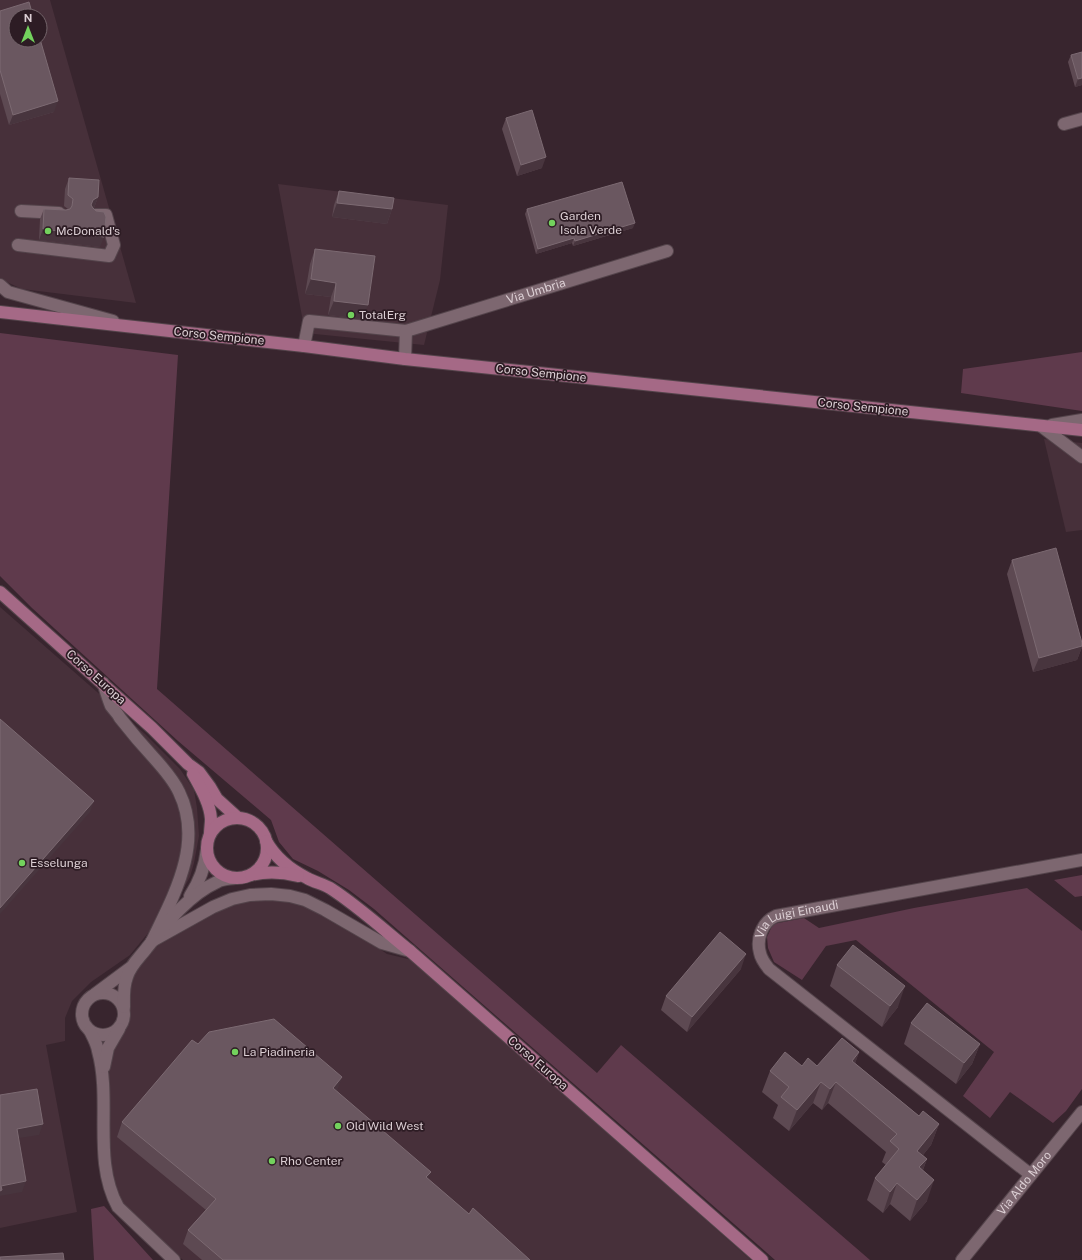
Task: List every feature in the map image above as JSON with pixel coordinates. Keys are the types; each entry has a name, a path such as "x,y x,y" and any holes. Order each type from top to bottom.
{"main road":[{"name":"Corso Sempione","path":"0,312 304,346 405,359 1082,430"},
{"name":"Corso Europa","path":"0,592 103,683 152,728 188,764 199,772 218,800 238,818"},
{"name":"Corso Europa","path":"188,764 201,789 210,812 210,834"},
{"path":"238,818 253,822 259,827 264,834 267,849 263,862 256,872 241,878 235,878 215,869 208,856 207,842 210,834 224,820 238,818"},
{"name":"Corso Europa","path":"266,841 277,856 288,866 306,878"},
{"name":"Corso Europa","path":"248,876 272,872 284,872 306,878 329,888 366,914 760,1259"}],"street":[{"path":"1064,124 1082,119"},
{"path":"21,211 62,213"},
{"path":"18,246 109,256 114,245 106,215 94,215"},
{"name":"Via Umbria","path":"406,331 667,251"},
{"path":"0,285 8,292 129,326"},
{"path":"304,346 309,321 406,331 405,359"},
{"path":"1041,426 1082,420"},
{"path":"1041,426 1082,457"},
{"path":"103,683 112,706 128,728 172,779 179,792 187,822 189,839 183,872 172,900 152,941"},
{"path":"185,904 200,879 204,868 207,849"},
{"name":"Via Luigi Einaudi","path":"1031,1175 769,969 763,961 760,953 760,934 769,919 776,916 1082,860"},
{"path":"174,1260 118,1207 113,1198 104,1150 103,1076 98,1048 90,1031 83,1021 82,1014 86,1002 132,966 185,904 201,891 217,881 235,878"},
{"path":"152,941 213,907 232,899 250,895 271,894 290,896 305,900 325,910 382,944 410,951"},
{"path":"103,1076 108,1048 124,1022 125,984 132,966"},
{"path":"90,998 96,994 109,994 116,997 124,1007"},
{"path":"90,1031 102,1036 114,1033 119,1029"},
{"name":"Via Aldo Moro","path":"967,1258 1082,1112"}],"shaded area":[{"path":"0,0 50,0 136,303 22,289 0,279"},
{"path":"278,184 448,205 440,280 424,345 305,333"},
{"path":"0,333 178,355 157,689 597,1073 621,1045 870,1260 775,1260 374,909 349,890 318,871 293,859 279,842 271,820 178,741 32,608 0,576"},
{"path":"1082,352 1082,411 961,393 963,369"},
{"path":"1044,439 1082,443 1082,530 1066,532"},
{"path":"0,607 145,734 180,769 194,790 199,836 190,877 181,893 130,955 91,982 72,1001 65,1018 65,1041 46,1045 77,1212 0,1228"},
{"path":"1082,875 1082,896 1075,897 1054,880"},
{"path":"1027,888 1082,931 1082,1089 1066,1111 1053,1123 1010,1092 990,1118 963,1096 994,1052 856,940 826,946 802,980 774,962 768,948 767,937 773,924 804,918 819,928 914,908"},
{"path":"289,898 335,919 387,954 412,960 751,1260 183,1260 119,1206 111,1188 104,1076 109,1048 124,1023 126,1015 125,1007 128,977 153,942 233,902"},
{"path":"104,1206 153,1260 94,1260 91,1209"}],"building":[{"path":"29,2 31,8 10,8"},
{"path":"8,9 8,48 43,48 58,101 13,115 0,70 0,11"},
{"path":"1082,52 1082,78 1078,79 1071,55"},
{"path":"532,110 546,157 521,165 506,118"},
{"path":"69,178 99,180 98,197 93,200 91,205 96,211 104,212 106,217 104,237 43,229 44,209 66,210 70,209 72,206 73,199 68,195"},
{"path":"622,182 635,223 575,241 574,238 538,249 527,209"},
{"path":"339,191 394,198 392,209 337,203"},
{"path":"315,249 375,256 368,305 334,301 336,283 311,279"},
{"path":"1056,548 1082,646 1039,658 1012,560"},
{"name":"Esselunga","path":"0,719 94,801 0,908"},
{"path":"720,932 746,954 692,1017 666,996"},
{"path":"853,945 905,986 890,1006 837,965"},
{"path":"927,1003 980,1044 964,1063 911,1023"},
{"name":"Rho Center","path":"274,1019 342,1077 333,1088 431,1172 426,1177 469,1214 473,1208 530,1260 223,1260 188,1230 216,1199 122,1122 192,1040 198,1044 209,1032"},
{"path":"842,1038 859,1052 852,1061 919,1116 923,1111 939,1124 917,1151 927,1159 919,1167 934,1180 917,1200 897,1183 890,1192 875,1178 899,1149 890,1141 897,1134 836,1082 830,1089 821,1082 797,1110 781,1097 789,1087 770,1071 785,1052 802,1066 808,1058 817,1066"},
{"path":"37,1089 43,1124 17,1129 26,1181 1,1186 2,1190 0,1191 0,1095"},
{"path":"63,1253 64,1260 0,1260 0,1257"}],"place":[{"name":"Garden Isola Verde","path":"552,223"},
{"name":"McDonald's","path":"48,231"},
{"name":"TotalErg","path":"351,315"},
{"name":"Esselunga","path":"22,863"},
{"name":"La Piadineria","path":"235,1052"},
{"name":"Old Wild West","path":"338,1126"},
{"name":"Rho Center","path":"272,1161"}]}
